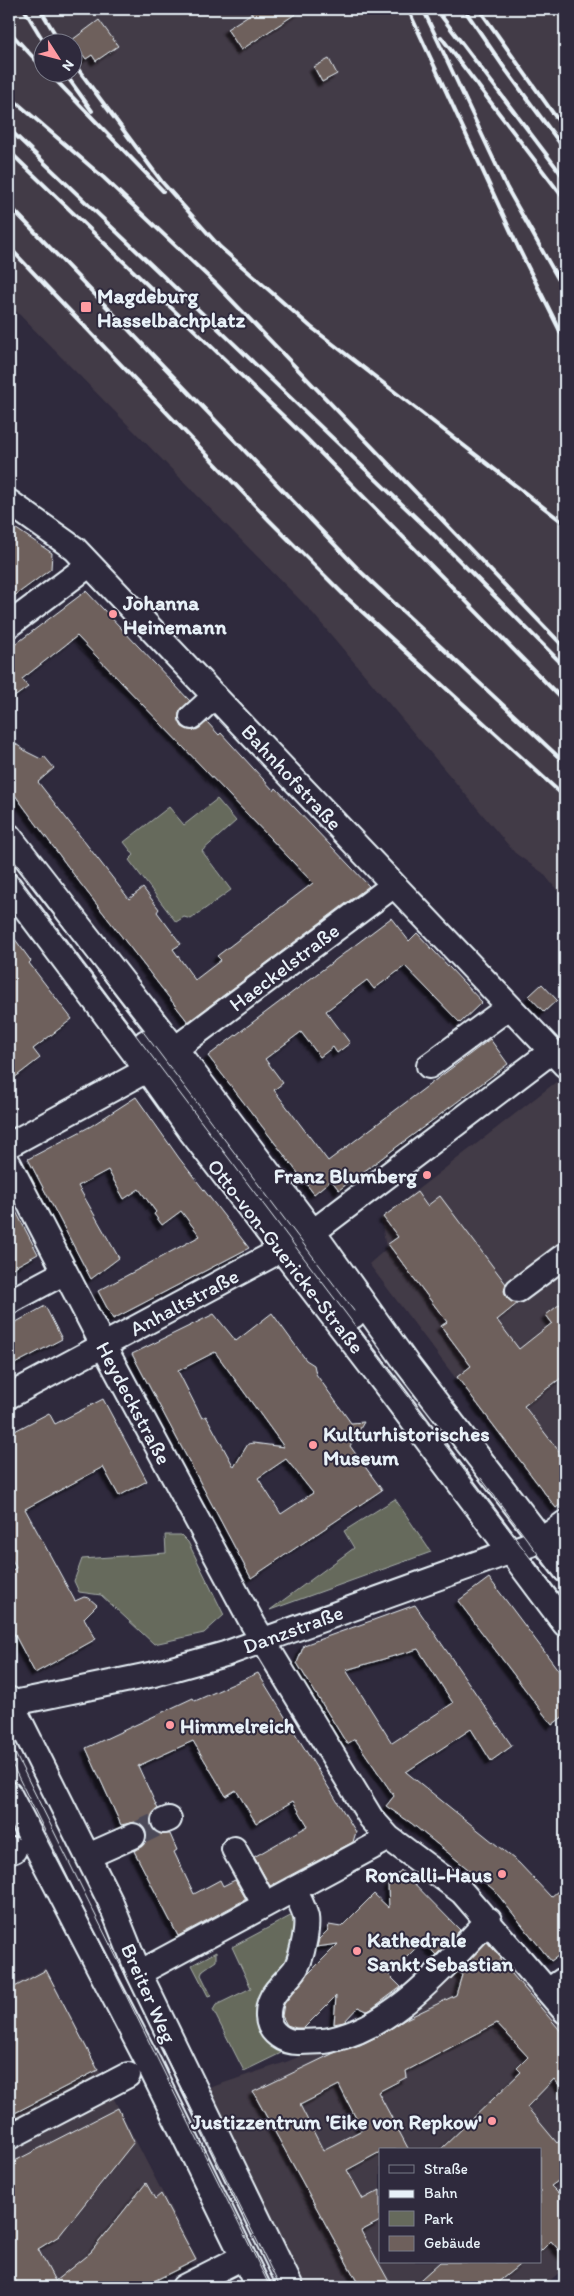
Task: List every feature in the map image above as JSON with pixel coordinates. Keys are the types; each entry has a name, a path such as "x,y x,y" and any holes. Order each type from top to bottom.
{"street":[{"name":"Bahnhofstraße","path":"9,502 75,549 559,1058"},
{"path":"9,625 90,565"},
{"path":"192,717 215,696"},
{"name":"Otto-von-Guericke-Straße","path":"9,836 175,1049 313,1232 407,1364 565,1570"},
{"path":"9,860 493,1502 542,1540"},
{"name":"Haeckelstraße","path":"175,1049 394,885"},
{"name":"Otto-von-Guericke-Straße","path":"9,888 147,1070 165,1098 565,1624"},
{"path":"428,1066 509,1007"},
{"path":"313,1232 559,1058"},
{"path":"9,1145 147,1070"},
{"name":"Heydeckstraße","path":"9,1164 103,1345 263,1640 371,1818 389,1838 452,1882 557,1985 565,2011"},
{"name":"Anhaltstraße","path":"9,1396 268,1257 280,1248"},
{"path":"518,1290 565,1255"},
{"path":"9,1302 65,1272"},
{"path":"493,1502 511,1551"},
{"name":"Danzstraße","path":"10,1702 154,1674 263,1640 542,1540 565,1523"},
{"name":"Breiter Weg","path":"10,1702 110,1901 138,1974 291,2287"},
{"name":"Breiter Weg","path":"9,1794 149,2064 258,2287"},
{"path":"88,1856 133,1836"},
{"path":"138,1974 389,1838"},
{"path":"234,1848 264,1905"},
{"path":"294,1889 305,1914 306,1929 297,1967 275,1990 268,2006 271,2028 282,2038 290,2042 329,2040 373,2024 432,1978 489,1920"},
{"path":"9,2137 128,2075"},
{"path":"184,2287 243,2257"}],"shaded area":[{"path":"9,9 565,9 565,900 543,873 515,853 310,610 9,304"},
{"path":"556,1082 565,1091 565,1501 555,1509 369,1264 386,1249 381,1218"},
{"path":"475,1937 514,1962 565,2026 565,2277 560,2272 542,2287 304,2287 206,2089 286,2062 347,2037"},
{"path":"46,1968 198,2261 145,2287 18,2287 9,2270 9,1987"}],"green space":[{"path":"217,799 236,821 202,851 231,890 191,919 184,917 176,922 129,860 134,855 124,842 169,807 184,825"},
{"path":"395,1499 431,1552 270,1610 354,1548 344,1531"},
{"path":"165,1535 181,1535 188,1542 224,1615 204,1633 154,1644 101,1595 79,1592 74,1581 82,1559 166,1553"},
{"path":"296,1913 300,1922 286,1965 275,2047 281,2053 244,2071 213,2010 216,2005 251,1988 232,1947"},
{"path":"216,1952 216,1961 203,1970 201,1975 211,1995 208,1996 192,1965"}],"building":[{"path":"258,9 303,9 241,50 227,29"},
{"path":"99,20 118,46 96,61 92,55 86,59 82,54 82,33"},
{"path":"329,59 337,74 322,82 314,67"},
{"path":"9,524 52,553 51,569 9,600"},
{"path":"86,591 190,701 179,713 182,727 194,730 207,722 219,735 221,733 274,791 276,788 369,886 188,1022 80,883 9,787 9,739 41,759 44,756 54,768 38,782 129,899 143,888 159,909 157,912 181,944 173,949 195,980 221,960 217,956 313,883 77,636 22,679 28,687 9,701 9,649"},
{"path":"391,918 409,941 417,933 482,1002 460,1023 405,966 374,989 367,980 326,1011 350,1043 337,1053 333,1047 320,1057 301,1032 265,1059 283,1083 274,1090 328,1161 490,1039 508,1064 339,1190 331,1180 314,1194 208,1056"},
{"path":"9,931 31,961 29,963 72,1019 33,1049 40,1058 9,1082"},
{"path":"542,984 557,1000 544,1012 529,996"},
{"path":"136,1097 179,1158 249,1248 113,1319 98,1291 200,1236 181,1211 162,1225 154,1214 156,1212 139,1189 124,1199 108,1170 78,1186 119,1258 91,1279 28,1159 91,1126"},
{"path":"417,1192 427,1206 440,1196 506,1284 504,1291 507,1298 512,1302 518,1303 497,1320 519,1349 552,1323 546,1315 565,1300 565,1375 524,1406 565,1459 565,1501 556,1508 457,1377 471,1366 441,1326 447,1322 388,1244 398,1237 383,1217"},
{"path":"9,1198 38,1254 9,1270"},
{"path":"45,1306 62,1339 9,1367 9,1326"},
{"name":"Kulturhistorisches Museum","path":"272,1313 306,1360 314,1365 316,1374 351,1423 364,1422 350,1446 382,1490 251,1578 132,1354 214,1314 236,1341","holes":["215,1352 284,1447 248,1444 234,1467 206,1416 202,1418 178,1371","286,1459 313,1493 281,1514 258,1478"]},
{"path":"103,1399 147,1481 119,1496 103,1467 25,1509 75,1601 84,1597 89,1598 97,1605 84,1618 96,1639 35,1673 9,1624 9,1572 16,1568 9,1554 9,1434 49,1413 55,1424"},
{"path":"489,1578 565,1679 565,1715 552,1725 458,1601"},
{"path":"415,1605 512,1746 491,1761 471,1729 406,1772 519,1863 551,1897 565,1885 565,1951 551,1961 494,1890 411,1823 386,1806 394,1796 355,1739 347,1744 297,1663 304,1645","holes":["418,1649 453,1703 392,1743 346,1670"]},
{"path":"258,1673 356,1832 353,1842 270,1886 254,1857 308,1826 293,1801 256,1823 236,1790 226,1796 193,1741 138,1766 158,1809 151,1819 151,1827 162,1834 170,1834 177,1850 174,1852 194,1894 220,1880 223,1886 235,1880 246,1899 178,1936 134,1851 144,1844 147,1837 145,1830 135,1822 121,1825 86,1748 193,1698 195,1701"},
{"name":"Kathedrale Sankt Sebastian","path":"401,1870 460,1930 436,1955 423,1941 389,1975 401,1987 370,2010 367,2011 358,2007 344,2022 334,2024 336,1996 304,2028 287,2025 282,2016 284,2004 308,1974 338,1944 317,1947 319,1939 328,1930 329,1925 341,1927 374,1894 389,1908 388,1884"},
{"name":"Justizzentrum 'Eike von Repkow'","path":"487,1942 565,2036 565,2092 554,2079 527,2107 557,2143 565,2136 565,2176 551,2186 565,2200 565,2257 551,2241 542,2250 542,2148 442,2148 521,2072 517,2068 528,2057 497,2023 406,2071 407,2077 378,2092 408,2148 379,2148 379,2153 347,2170 363,2199 379,2191 379,2222 361,2231 392,2287 360,2287 253,2092 336,2052 360,2045 406,2019 456,1995 462,1975 458,1972","holes":["339,2085 362,2130 323,2150 300,2105"]},
{"path":"46,1970 98,2070 9,2116 9,1990"},
{"path":"118,2108 134,2142 59,2236 38,2249 55,2281 91,2252 146,2183 155,2199 161,2194 196,2260 142,2287 19,2287 9,2268 9,2164"},
{"path":"438,2264 521,2264 492,2287 412,2287"}],"tunnel":[{"path":"133,1836 164,1821"}],"tram line":[{"path":"9,854 354,1311"},
{"path":"9,867 565,1604"},
{"path":"481,1478 565,1590"},
{"path":"9,1741 280,2287"},
{"path":"9,1758 270,2287"}],"railway":[{"path":"24,9 38,32"},
{"path":"40,9 54,32"},
{"path":"408,9 518,247 565,341"},
{"path":"423,9 507,188 565,291"},
{"path":"436,9 565,179"},
{"path":"464,9 565,150"},
{"path":"479,9 565,130"},
{"path":"9,31 32,56"},
{"path":"441,37 565,200"},
{"path":"82,74 162,182 220,247 311,327 565,524"},
{"path":"58,82 163,191"},
{"path":"71,82 92,111"},
{"path":"9,96 104,178 216,284 565,648"},
{"path":"9,129 430,531 565,667"},
{"path":"9,151 305,437 565,702"},
{"path":"9,205 361,572 565,763"},
{"path":"9,247 269,520 345,596 565,797"}],"place":[{"name":"Magdeburg Hasselbachplatz","path":"86,307"},
{"name":"Johanna Heinemann","path":"113,614"},
{"name":"Franz Blumberg","path":"427,1175"},
{"name":"Kulturhistorisches Museum","path":"313,1445"},
{"name":"Himmelreich","path":"170,1725"},
{"name":"Roncalli-Haus","path":"502,1874"},
{"name":"Kathedrale Sankt Sebastian","path":"357,1951"},
{"name":"Justizzentrum 'Eike von Repkow'","path":"492,2121"}]}
